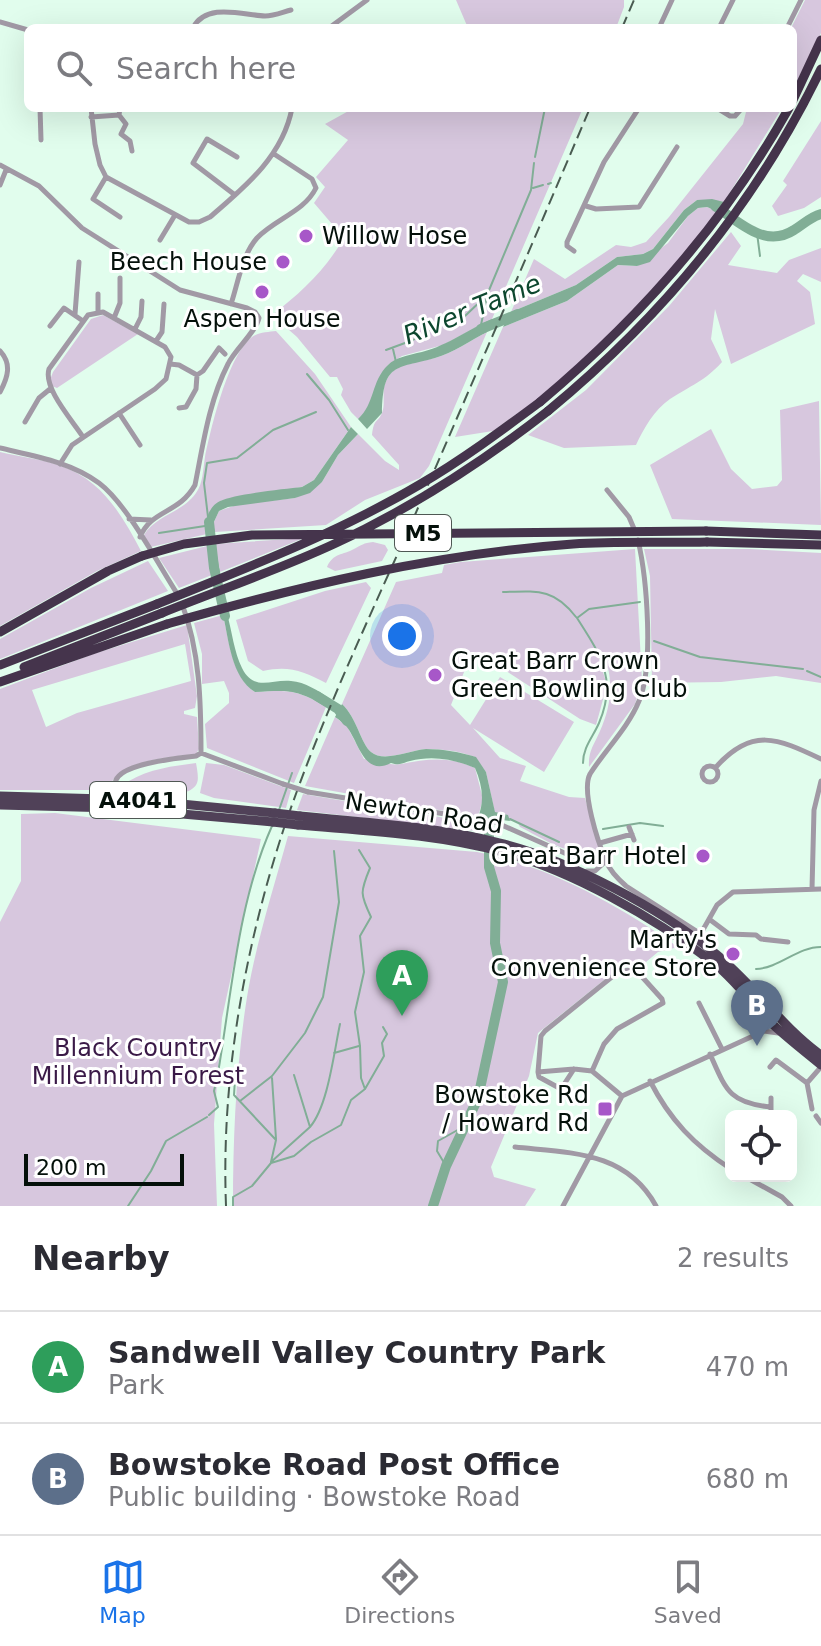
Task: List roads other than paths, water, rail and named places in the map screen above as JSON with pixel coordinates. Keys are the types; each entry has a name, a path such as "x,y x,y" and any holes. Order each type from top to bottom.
{"highway":[{"path":"797,91 821,40"},
{"name":"M5","path":"0,665 332,545 475,465 548,411 637,331 680,283 734,206 772,160 821,69"},
{"name":"M5","path":"734,206 787,112"},
{"name":"M5","path":"0,680 285,553 376,509 468,455 540,402 637,313 717,229"},
{"name":"M5","path":"0,632 108,571 142,556 184,544 252,535 821,535"},
{"name":"M5","path":"0,680 167,624 358,574 574,544 706,536 821,545"},
{"name":"Newton Road","path":"0,796 274,817 478,842 576,870 641,904 696,938 729,965 791,1031 821,1055"},
{"name":"Newton Road","path":"0,805 114,803"},
{"name":"Newton Road","path":"500,847 696,938 786,1037 821,1066"}],"street":[{"path":"340,24 367,0"},
{"path":"661,24 672,0"},
{"path":"721,24 733,0"},
{"path":"789,24 801,0"},
{"path":"196,24 202,17 216,12 268,16 291,10"},
{"path":"0,22 24,29"},
{"path":"40,112 41,140"},
{"path":"91,112 100,165 106,177 189,222 204,220 254,178 274,154 292,112"},
{"path":"91,117 119,112 126,124 121,134 130,141 132,151"},
{"path":"574,251 567,246 567,242 604,162 636,112"},
{"path":"235,195 193,163 207,139 237,157"},
{"path":"586,206 596,209 639,207 677,147"},
{"path":"231,304 244,263 256,239 304,204 316,188 312,179 274,154"},
{"path":"0,185 3,167 39,186 82,228 180,290 247,308 259,318 228,364 218,388 195,485 188,497 171,511 151,520 128,519"},
{"path":"106,177 93,199 120,217"},
{"path":"160,240 175,215"},
{"path":"75,314 79,262"},
{"path":"114,318 120,303 120,278"},
{"path":"98,294 98,311"},
{"path":"135,329 141,317 142,301"},
{"path":"156,341 162,332 164,304"},
{"path":"50,326 64,308 83,321"},
{"path":"60,464 67,451 83,437 166,379 170,364 169,352 156,341 98,311 83,321 49,369 47,377 50,389 83,437"},
{"path":"197,375 224,342"},
{"path":"219,348 225,354"},
{"path":"0,351 8,362 9,370 0,392"},
{"path":"170,364 179,365 197,375"},
{"path":"185,409 196,389 197,375"},
{"path":"25,422 39,398 50,389"},
{"path":"119,413 140,445"},
{"path":"127,444 135,438"},
{"path":"0,448 60,464 102,486 140,537 180,599 192,632 199,682 201,753"},
{"path":"576,856 576,870 595,871 606,861 586,793 586,781 638,704 648,663 645,568 629,517 607,490"},
{"path":"140,537 151,520"},
{"path":"716,767 727,754 751,740 787,744 821,759"},
{"path":"201,753 308,792 495,822 562,853 576,856 588,856 632,834"},
{"path":"114,803 115,781 131,768 201,753"},
{"path":"812,889 814,810 821,781"},
{"name":"Newton Road","path":"606,861 626,886 696,938"},
{"path":"696,938 717,905 733,892 821,889"},
{"path":"709,919 729,934 756,935 761,939 788,942"},
{"path":"574,1069 561,1089 539,1077 541,1036 618,972 635,969 663,1003 617,1029 604,1044 592,1071"},
{"path":"699,1003 722,1050"},
{"path":"563,1206 622,1096 769,1029 786,1037"},
{"path":"710,1054 724,1084 742,1103 771,1107 771,1098"},
{"path":"770,1067 776,1060 807,1083 812,1109"},
{"path":"807,1083 821,1066"},
{"path":"538,1072 592,1071 622,1096"},
{"path":"650,1081 675,1123 725,1165"},
{"path":"816,1116 821,1123"},
{"path":"515,1147 590,1154 628,1173 650,1195 656,1206"},
{"path":"755,1182 782,1197 791,1206"}],"waterway":[{"path":"535,157 544,112"},
{"path":"386,350 413,340 445,321 465,316 487,295 531,190 534,163"},
{"path":"533,188 543,185"},
{"name":"River Tame","path":"715,206 743,226 773,237 794,230 821,214"},
{"path":"757,233 760,256"},
{"path":"481,325 487,296"},
{"name":"River Tame","path":"481,329 518,314"},
{"path":"393,349 396,362"},
{"path":"307,374 348,430"},
{"path":"208,517 204,483 207,463 237,458 273,430 316,412"},
{"name":"River Tame","path":"209,522 214,568 225,616"},
{"path":"159,533 205,526"},
{"path":"503,592 544,593 560,601 576,617"},
{"path":"583,763 607,693 599,655 577,618 589,609 640,602"},
{"path":"654,641 700,657 803,669"},
{"path":"807,671 821,677"},
{"name":"River Tame","path":"317,696 338,709 347,721"},
{"path":"279,810 292,773"},
{"name":"River Tame","path":"433,1206 446,1166 478,1098 503,982 495,943 496,891 489,867 489,811"},
{"path":"510,819 559,842"},
{"path":"603,829 640,823 663,826"},
{"path":"209,1115 218,1107 214,1091 244,916 260,855 272,826"},
{"path":"233,1206 233,1197 252,1186 271,1163 294,1156 341,1125 351,1100 365,1089 361,1078 355,1012 364,972 360,936 371,917 363,893 370,868 359,850"},
{"path":"240,1101 272,1076 305,1033 323,997 339,902 334,851"},
{"path":"756,969 773,965 804,950 821,947"},
{"path":"310,1127 326,1093 340,1024"},
{"path":"365,1089 384,1056 382,1043 387,1034 383,1027"},
{"path":"334,1053 359,1046"},
{"path":"271,1162 310,1127 294,1075"},
{"path":"272,1078 276,1139"},
{"path":"235,1079 234,1095 276,1140 271,1162"},
{"path":"128,1206 166,1141 207,1117"},
{"name":"River Tame","path":"446,1166 437,1151 438,1141 463,1127"}],"railway":[{"path":"624,24 634,0"},
{"path":"226,1206 227,1111 238,1016 257,922 283,831 343,676 588,112"}],"place":[{"name":"Willow Hose","path":"306,236"},
{"name":"Beech House","path":"283,262"},
{"name":"Aspen House","path":"262,292"},
{"name":"Great Barr Crown Green Bowling Club","path":"435,675"},
{"name":"Great Barr Hotel","path":"703,856"},
{"name":"Marty's Convenience Store","path":"733,954"},
{"name":"Sandwell Valley Country Park","path":"402,1016"},
{"name":"Bowstoke Road Post Office","path":"757,1046"},
{"name":"Bowstoke Rd / Howard Rd","path":"605,1109"}],"park label":[{"name":"Black Country Millennium Forest","path":"138,1062"}]}
